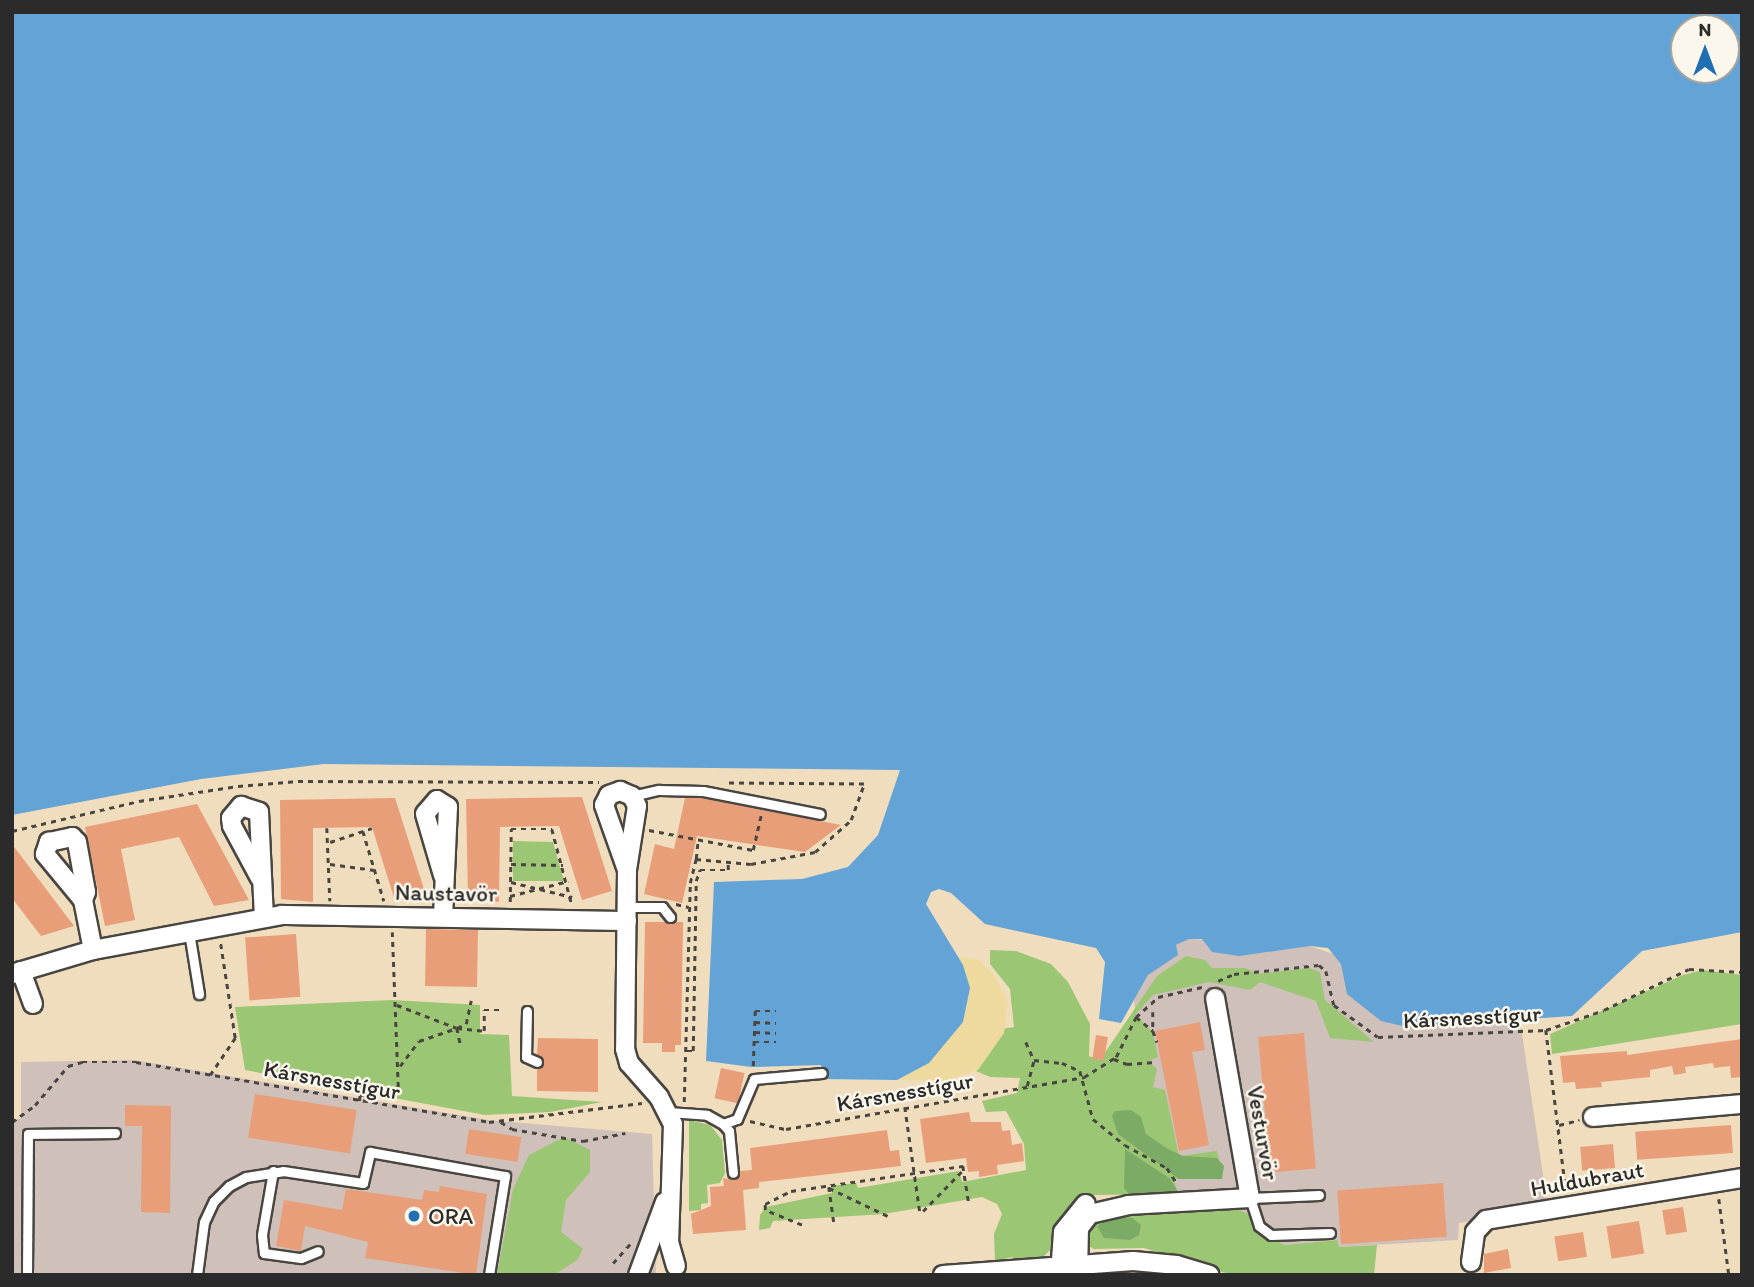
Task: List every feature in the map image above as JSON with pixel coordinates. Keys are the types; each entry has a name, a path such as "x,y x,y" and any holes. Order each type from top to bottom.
{"street":[{"path":"627,870 604,805 614,792 632,796 637,806 627,870 625,1049 629,1063 673,1135 669,1242 680,1271"},
{"path":"443,875 443,918"},
{"path":"260,878 264,918"},
{"path":"83,900 93,950"},
{"name":"Naustavör","path":"33,1004 17,973 93,950 264,918 330,916 572,919 626,914"},
{"name":"Vesturvör","path":"1073,1271 1063,1232 1078,1209 1094,1201 1128,1205 1250,1198 1212,989"},
{"path":"1593,1117 1742,1104"},
{"name":"Huldubraut","path":"1471,1262 1475,1231 1486,1220 1742,1178"},
{"path":"638,1275 669,1192"},
{"path":"638,1275 660,1262 680,1271"},
{"path":"943,1275 1073,1271 1156,1262 1209,1275"},
{"path":"1073,1271 1158,1275"}],"lane":[{"path":"632,796 659,790 703,790 820,814"},
{"path":"626,914 662,907 670,917"},
{"path":"189,932 199,994"},
{"path":"527,1010 526,1057 537,1062"},
{"path":"723,1124 738,1116 754,1079 822,1073"},
{"path":"657,1106 707,1115 723,1124 729,1130 733,1173"},
{"path":"27,1275 28,1134 115,1133"},
{"path":"197,1275 198,1246 214,1201 246,1177 273,1171 363,1182 370,1152 505,1176 489,1275"},
{"path":"273,1171 262,1236 264,1253 301,1258 318,1251"},
{"path":"1319,1195 1250,1198 1259,1226 1270,1235 1330,1233"}],"path":[{"path":"12,831 139,802 238,786 298,781 606,782"},
{"path":"635,827 753,850 768,783"},
{"path":"327,828 330,842 330,916"},
{"path":"330,842 372,828"},
{"path":"510,918 511,829 552,829 572,897 572,919"},
{"path":"359,1101 360,1095 395,1092 398,1068 397,1005 388,917 384,895 363,831"},
{"path":"684,1102 690,883 698,839"},
{"path":"696,859 751,863"},
{"path":"687,1051 693,1051 696,881 700,870 728,870 728,862"},
{"path":"330,864 376,870"},
{"path":"511,864 563,865"},
{"path":"510,881 572,897"},
{"path":"510,896 568,881"},
{"path":"209,1075 235,1038 218,927"},
{"name":"Kársnesstígur","path":"738,1116 786,1129 1084,1077 1114,1059 1136,1017 1158,998 1212,989 1234,974 1319,965 1325,971 1334,1005 1378,1037 1546,1030 1593,1014 1689,969 1742,972"},
{"path":"398,1068 419,1041 466,1024 471,1001"},
{"path":"397,1005 457,1028 484,1031 484,1010 501,1010"},
{"path":"753,1067 755,1011 776,1011"},
{"path":"1153,1012 1153,1031 1157,1042"},
{"path":"1136,1017 1153,1031"},
{"path":"755,1022 776,1023"},
{"path":"457,1028 461,1047"},
{"path":"1546,1030 1568,1207"},
{"path":"754,1032 776,1033"},
{"path":"754,1042 776,1042"},
{"path":"1026,1042 1034,1060 1027,1086"},
{"path":"1114,1059 1127,1064 1155,1062"},
{"path":"1034,1060 1072,1065 1084,1077 1093,1119 1125,1145 1167,1168 1177,1181 1179,1203"},
{"name":"Kársnesstígur","path":"12,1122 35,1105 73,1063 136,1062 359,1101 500,1121 693,1103"},
{"path":"905,1107 922,1211 964,1169"},
{"path":"1559,1125 1593,1117"},
{"path":"500,1121 512,1129 583,1142 625,1133"},
{"path":"802,1225 765,1209 765,1204 791,1191 964,1169"},
{"path":"964,1169 969,1205"},
{"path":"1717,1182 1729,1275"},
{"path":"828,1187 888,1216"},
{"path":"828,1187 834,1222"},
{"path":"613,1263 635,1236"}],"shaded area":[{"path":"1189,939 1310,946 1520,1020 1548,1209 1459,1223 1458,1240 1339,1247 1336,1240 1285,1245 1258,1231 1161,1227 1134,1000 1148,975 1176,945"},
{"path":"134,1060 488,1120 652,1134 656,1275 12,1275 12,1119 21,1119 21,1062"}],"green space":[{"path":"513,841 553,842 564,881 513,881"},
{"path":"990,950 1016,951 1051,964 1068,982 1090,1024 1089,1056 1100,1060 1157,976 1186,956 1205,960 1212,968 1246,968 1257,974 1309,968 1320,972 1325,1000 1374,1042 1330,1038 1316,1001 1260,982 1250,990 1209,982 1153,995 1136,1014 1153,1033 1158,1057 1149,1061 1157,1069 1153,1087 1165,1090 1179,1156 1217,1151 1222,1175 1175,1179 1176,1194 1092,1195 1077,1201 1063,1216 1050,1250 1040,1260 1015,1266 1013,1257 995,1261 994,1234 1002,1214 997,1204 982,1197 884,1214 773,1221 770,1228 759,1230 760,1215 766,1207 832,1193 831,1186 856,1183 858,1188 959,1171 962,1182 1026,1170 1024,1144 1006,1111 986,1112 982,1101 1017,1093 1020,1078 990,1077 976,1071 1001,1029 1014,1027 1010,989 990,964"},
{"path":"1703,970 1742,975 1742,1024 1552,1054 1550,1034 1683,975"},
{"path":"392,1000 480,1005 480,1034 509,1035 512,1096 602,1102 550,1112 485,1115 245,1070 235,1007"},
{"path":"1131,1110 1141,1117 1146,1134 1168,1149 1183,1156 1217,1158 1224,1166 1222,1179 1179,1179 1118,1134 1112,1116 1115,1111"},
{"path":"689,1120 710,1125 722,1140 725,1173 720,1183 707,1185 708,1203 701,1204 701,1210 689,1211"},
{"path":"564,1137 590,1150 590,1172 566,1200 561,1232 583,1249 577,1260 557,1273 497,1275 513,1189 529,1155"},
{"path":"1125,1149 1169,1178 1178,1191 1131,1196 1124,1188"},
{"path":"1234,1208 1253,1216 1258,1231 1285,1245 1337,1240 1339,1247 1377,1245 1374,1275 1232,1275 1144,1248 1094,1249 1087,1245 1086,1225 1112,1212"},
{"path":"1111,1218 1132,1218 1141,1225 1139,1235 1130,1240 1104,1238 1097,1226"}],"sand":[{"path":"958,957 979,960 995,976 1008,1002 1004,1033 978,1070 945,1081 897,1080 929,1063 963,965"}],"water":[{"path":"12,12 1742,12 1742,932 1642,951 1572,1016 1407,1027 1381,1021 1347,994 1341,964 1328,948 1310,946 1239,956 1212,952 1202,939 1189,939 1176,945 1178,955 1148,975 1121,1023 1099,1019 1105,962 1096,948 985,924 951,893 939,889 931,892 926,904 963,965 970,988 963,1022 929,1063 897,1080 822,1079 821,1065 751,1067 706,1061 714,882 802,879 848,867 878,835 900,770 324,764 201,779 12,815"}],"building":[{"path":"582,797 612,891 582,900 559,826 500,827 499,902 468,898 466,799"},
{"path":"395,798 425,892 395,901 372,827 313,828 313,902 281,899 280,800"},
{"path":"685,798 702,798 841,825 805,852 697,836 682,903 644,894 655,844 674,849"},
{"path":"197,804 249,900 214,906 179,837 121,849 135,920 105,926 85,827"},
{"path":"12,844 74,926 41,936 12,898"},
{"path":"645,922 683,922 681,1045 675,1045 675,1052 662,1052 662,1043 643,1043"},
{"path":"426,929 478,930 477,987 425,986"},
{"path":"296,934 300,997 250,1000 245,938"},
{"path":"1200,1022 1205,1050 1192,1052 1209,1145 1179,1151 1155,1031"},
{"path":"1304,1033 1316,1168 1270,1172 1258,1037"},
{"path":"1096,1035 1108,1037 1104,1061 1092,1059"},
{"path":"538,1038 598,1039 598,1092 537,1091 537,1069 544,1062 537,1054"},
{"path":"1742,1039 1742,1077 1731,1078 1730,1066 1714,1068 1713,1063 1685,1067 1686,1073 1674,1075 1672,1066 1650,1070 1650,1077 1601,1082 1602,1087 1576,1089 1575,1082 1563,1083 1560,1056 1627,1051 1627,1055"},
{"path":"721,1068 744,1073 738,1103 715,1098"},
{"path":"255,1094 357,1110 350,1154 248,1137"},
{"path":"125,1105 171,1106 170,1213 141,1212 142,1126 125,1126"},
{"path":"969,1112 971,1122 1001,1122 1002,1131 1010,1130 1012,1145 1022,1143 1024,1161 997,1165 998,1174 979,1177 979,1171 968,1172 966,1158 926,1163 920,1119"},
{"path":"1731,1125 1733,1153 1637,1160 1635,1132"},
{"path":"469,1129 521,1137 517,1162 465,1154"},
{"path":"887,1130 890,1151 899,1150 901,1166 759,1182 759,1188 743,1190 746,1230 693,1234 691,1214 711,1206 710,1187 724,1186 723,1178 734,1180 740,1171 752,1170 750,1148"},
{"path":"1613,1144 1615,1168 1582,1171 1580,1147"},
{"path":"1443,1183 1447,1237 1341,1244 1337,1190"},
{"path":"440,1186 487,1194 476,1275 365,1258 368,1242 305,1226 301,1251 276,1246 284,1200 342,1210 346,1189 422,1200 424,1190 439,1192"},
{"path":"1683,1207 1687,1232 1666,1235 1662,1210"},
{"path":"1639,1221 1644,1254 1612,1259 1606,1226"},
{"path":"1583,1232 1587,1257 1558,1261 1554,1237"},
{"path":"1508,1249 1511,1268 1484,1273 1484,1254"}],"place":[{"name":"ORA","path":"414,1216"}]}
